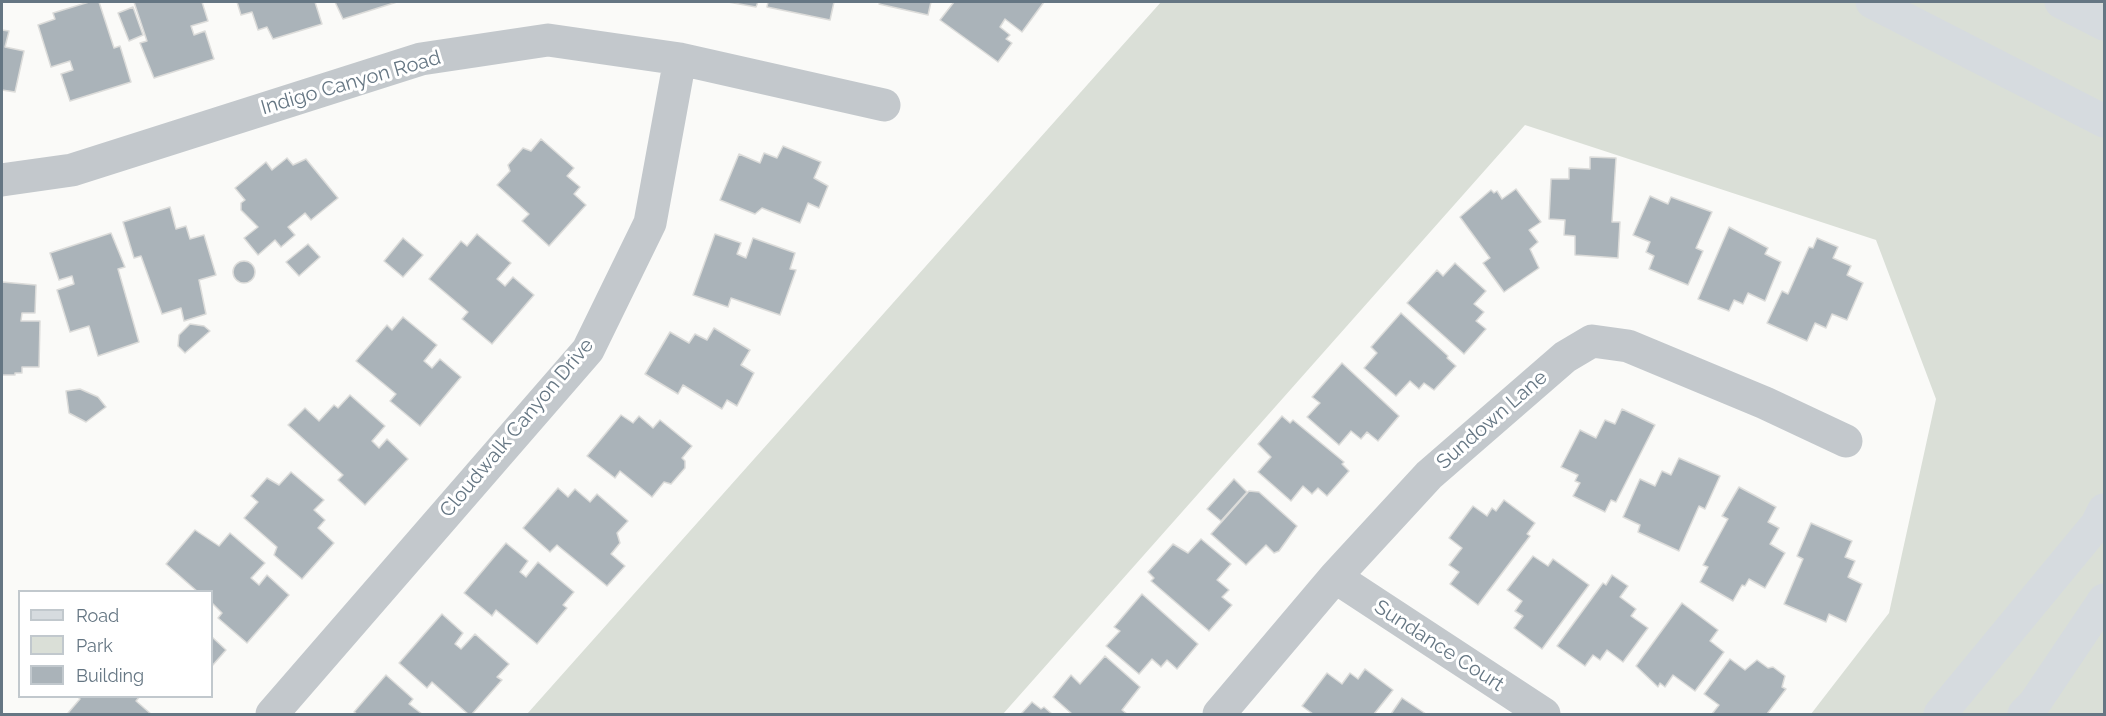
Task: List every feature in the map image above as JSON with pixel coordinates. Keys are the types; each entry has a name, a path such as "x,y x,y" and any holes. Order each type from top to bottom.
{"main road":[{"path":"1872,2 2104,121"},
{"path":"2061,2 2104,24"},
{"path":"1940,714 2089,533 2104,510"},
{"path":"2024,714 2034,704 2104,600"}],"street":[{"name":"Indigo Canyon Road","path":"2,180 72,170 422,59 548,40 680,59 884,105"},
{"name":"Cloudwalk Canyon Drive","path":"272,714 588,350 650,223 680,59"},
{"name":"Sundown Lane","path":"1219,714 1335,576 1429,475 1564,357 1592,341 1628,346 1765,403 1846,441"},
{"name":"Sundance Court","path":"1335,576 1544,714"}],"green space":[{"path":"1161,2 2104,2 2104,714 1811,714 1889,613 1936,399 1876,240 1525,125 1003,714 527,714"}],"building":[{"path":"89,2 99,2 114,48 120,46 131,82 70,101 61,74 73,70 70,61 51,67 38,25 55,19 53,13"},
{"path":"134,2 202,2 208,21 191,26 194,35 205,31 214,59 154,78 140,43 147,41"},
{"path":"237,2 315,2 322,24 273,39 267,27 258,30 252,12 241,15"},
{"path":"335,2 397,2 343,19"},
{"path":"728,2 758,2 756,7"},
{"path":"768,2 834,2 830,20 767,7"},
{"path":"880,2 931,2 928,15 879,4"},
{"path":"954,2 1044,2 1022,32 1005,19 1000,27 1010,35 1006,39 1012,43 998,62 940,20"},
{"path":"133,7 143,35 129,41 118,13"},
{"path":"2,30 9,31 5,47 24,51 15,92 2,90"},
{"path":"541,139 574,168 567,176 580,187 574,194 586,205 549,246 522,221 529,214 497,185 510,171 508,165 523,148 531,151"},
{"path":"783,146 821,162 814,178 828,186 819,208 808,203 800,223 762,208 755,214 720,200 739,154 760,163 764,153 777,158"},
{"path":"1590,157 1616,158 1612,222 1620,222 1618,258 1575,255 1575,236 1564,235 1565,220 1549,219 1551,179 1569,179 1569,168 1590,169"},
{"path":"287,158 293,165 306,159 338,198 311,220 305,213 288,227 295,235 281,247 275,240 258,255 244,238 258,227 241,210 241,203 245,200 235,188 266,162 272,170"},
{"path":"1516,189 1541,222 1529,230 1538,242 1530,249 1539,268 1504,292 1483,263 1490,258 1460,217 1491,190 1494,193 1497,191 1502,199"},
{"path":"1650,196 1668,204 1671,197 1712,212 1696,248 1703,251 1688,285 1649,269 1654,256 1646,252 1650,242 1633,235"},
{"path":"170,207 176,229 186,226 190,239 204,235 216,275 199,280 206,314 184,321 181,308 162,314 141,256 134,258 123,222"},
{"path":"1729,227 1768,248 1765,254 1781,262 1765,301 1748,293 1743,304 1734,300 1729,311 1698,299"},
{"path":"111,233 125,267 118,269 139,342 98,356 89,326 70,332 57,290 74,284 72,276 59,280 50,253"},
{"path":"477,234 511,263 497,279 505,286 513,277 534,295 492,344 462,319 468,312 429,279 461,241 467,246"},
{"path":"715,234 741,243 737,254 746,258 753,238 795,253 790,269 796,270 780,315 731,298 728,307 693,295"},
{"path":"403,238 423,255 403,277 384,261"},
{"path":"1817,238 1838,247 1833,258 1851,266 1847,275 1863,283 1847,320 1832,314 1826,328 1815,323 1807,341 1767,323 1782,291 1788,294 1809,247 1813,248"},
{"path":"308,244 320,257 299,276 286,262"},
{"path":"244,261 254,268 255,272 248,282 244,283 234,276 233,272 240,262"},
{"path":"1455,263 1486,291 1474,304 1484,312 1476,321 1486,329 1464,354 1407,303 1437,270 1443,276"},
{"path":"2,282 36,285 35,313 22,313 21,321 40,321 39,367 22,367 22,373 15,373 15,375 2,375"},
{"path":"1401,313 1456,366 1434,390 1424,383 1419,389 1410,381 1396,396 1364,368 1377,353 1371,347"},
{"path":"403,317 437,345 424,361 432,368 440,359 461,377 420,426 390,401 396,394 356,361 387,325 392,330"},
{"path":"190,324 204,326 210,331 185,353 178,346 179,335"},
{"path":"714,328 750,350 741,365 754,373 737,406 727,400 722,409 683,385 678,394 645,374 670,332 689,343 695,334 707,340"},
{"path":"1342,363 1399,416 1378,441 1367,432 1361,439 1351,431 1339,445 1307,417 1320,403 1312,397"},
{"path":"80,389 98,397 106,407 86,422 69,413 66,391"},
{"path":"350,395 385,426 372,441 379,448 387,439 408,459 365,505 338,480 343,475 288,425 305,408 319,421 334,405 338,408"},
{"path":"1622,409 1655,425 1616,502 1611,500 1605,512 1573,496 1580,483 1575,481 1578,475 1561,467 1580,430 1596,438 1605,420 1615,424"},
{"path":"621,415 633,423 639,416 653,428 660,420 692,446 682,458 685,461 685,468 671,484 664,482 652,497 620,471 615,478 587,456"},
{"path":"1282,416 1290,423 1293,420 1344,462 1342,464 1349,471 1327,496 1318,488 1312,494 1303,486 1291,501 1258,472 1271,457 1258,444"},
{"path":"1679,458 1720,476 1705,509 1699,506 1679,551 1638,532 1640,525 1623,517 1640,479 1655,486 1662,471 1671,475"},
{"path":"291,472 324,500 314,510 325,520 318,528 334,543 302,579 274,555 277,547 244,518 258,502 251,496 267,478 279,485"},
{"path":"1234,479 1247,492 1221,521 1207,509"},
{"path":"1739,487 1776,507 1768,522 1779,528 1770,544 1785,553 1765,588 1749,579 1745,586 1742,585 1733,601 1700,582 1708,567 1703,565 1728,519 1722,516"},
{"path":"558,488 568,497 575,489 590,502 597,494 628,521 617,533 620,543 611,554 625,566 607,586 557,545 550,552 523,528"},
{"path":"1249,491 1259,492 1297,526 1279,551 1274,553 1266,545 1246,565 1211,534"},
{"path":"1504,500 1535,523 1527,534 1530,536 1478,605 1450,584 1459,572 1449,565 1462,548 1449,538 1473,506 1487,516 1492,508 1496,511"},
{"path":"1811,523 1852,541 1845,557 1855,561 1848,577 1862,584 1846,622 1829,614 1826,622 1784,604 1803,559 1797,556"},
{"path":"195,530 219,546 230,533 265,563 251,578 259,585 267,575 289,595 247,643 218,618 222,613 213,604 213,590 196,590 166,564"},
{"path":"1201,539 1231,564 1217,580 1229,590 1222,597 1232,605 1209,631 1151,581 1154,578 1148,572 1173,544 1188,553"},
{"path":"506,543 528,561 520,572 526,577 538,562 574,592 563,605 567,608 537,644 496,610 492,616 464,593"},
{"path":"1533,556 1548,566 1553,559 1589,585 1542,649 1514,628 1523,616 1515,611 1522,601 1507,590"},
{"path":"1612,575 1628,586 1620,597 1636,609 1631,616 1648,628 1623,662 1607,650 1600,660 1593,655 1585,666 1557,646 1603,583 1606,585"},
{"path":"1142,594 1198,644 1177,669 1167,660 1161,667 1152,659 1139,674 1106,646 1120,631 1114,627"},
{"path":"1682,603 1718,630 1710,641 1724,652 1695,691 1673,675 1665,687 1660,683 1658,687 1636,666"},
{"path":"442,614 463,633 455,644 461,649 475,634 509,664 497,677 502,680 472,714 468,714 432,682 427,688 399,663"},
{"path":"213,638 226,650 213,665"},
{"path":"1105,656 1140,687 1122,710 1127,714 1072,714 1053,697 1071,675 1080,684"},
{"path":"1730,659 1745,670 1757,660 1768,668 1773,667 1785,676 1782,687 1786,689 1767,714 1712,714 1719,705 1704,694"},
{"path":"1365,669 1393,690 1374,714 1313,714 1302,706 1327,673 1342,684 1350,673 1358,679"},
{"path":"386,675 413,699 409,704 422,714 357,714 354,712"},
{"path":"138,698 136,701 151,714 68,713 80,699"},
{"path":"1402,698 1426,714 1391,714"},
{"path":"1032,702 1041,709 1044,707 1052,714 1021,714"}]}
